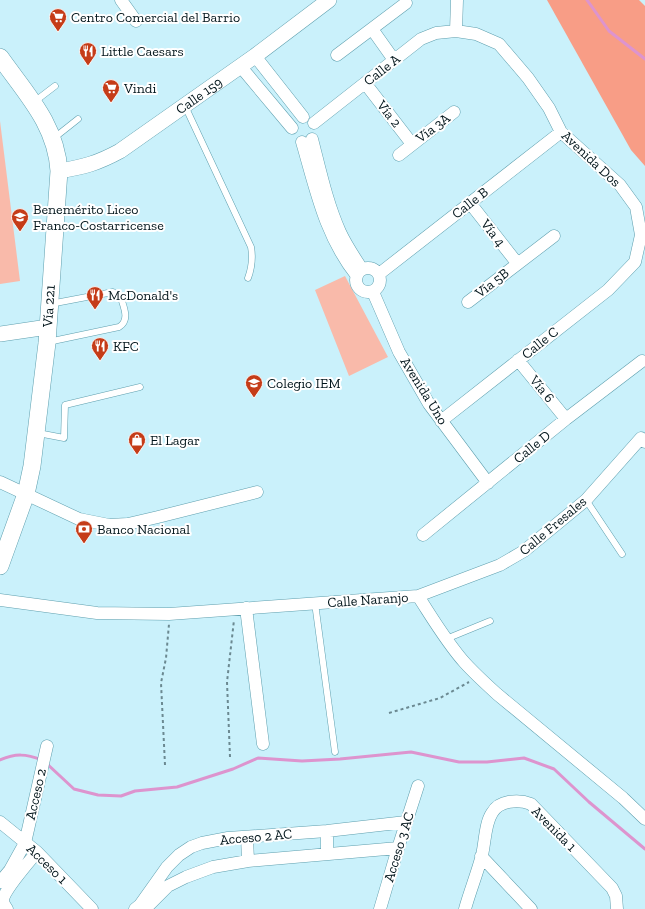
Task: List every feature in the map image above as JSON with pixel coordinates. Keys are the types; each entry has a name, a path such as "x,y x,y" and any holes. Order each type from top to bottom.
{"main road":[{"name":"Vía 221","path":"0,57 45,120 53,138 58,156 59,171 50,304 32,466 26,494 0,566"}],"street":[{"path":"121,0 136,21"},
{"name":"Calle 159","path":"59,171 83,167 106,159 120,151 241,67 329,0"},
{"path":"456,31 457,0"},
{"path":"338,54 406,3"},
{"path":"372,29 394,60"},
{"name":"Calle A","path":"314,123 421,39 436,33 456,31"},
{"name":"Avenida Dos","path":"456,31 476,34 499,44 528,78 549,108 561,132 620,185 636,207 641,235 640,265"},
{"path":"255,56 303,117 314,123 316,129 315,134 307,141"},
{"path":"241,67 292,128"},
{"name":"Vía 2","path":"365,83 412,144"},
{"name":"Vía 3A","path":"399,155 454,112"},
{"path":"303,117 294,123 292,133 294,137 307,141"},
{"name":"Calle B","path":"379,274 561,132"},
{"path":"307,141 324,217 347,263 360,273"},
{"name":"Vía 4","path":"470,203 516,263"},
{"name":"Vía 5B","path":"468,302 516,263 554,236"},
{"name":"Calle C","path":"441,420 640,265"},
{"path":"368,268 374,269 379,274 380,285 373,292 366,293 362,291 356,283 360,273 368,268"},
{"name":"Avenida Uno","path":"373,292 399,352 429,404 488,483"},
{"path":"0,334 47,335"},
{"name":"Vía 6","path":"518,360 566,419"},
{"name":"Calle D","path":"423,536 566,419 642,361"},
{"name":"Calle Fresales","path":"418,596 500,564 517,556 533,545 586,500 644,437"},
{"path":"0,482 79,519 109,525 128,524 257,492"},
{"name":"Calle Naranjo","path":"0,600 97,613 169,614 418,596 446,639 465,663 479,677 497,694 623,798 645,819"},
{"path":"241,609 263,744"},
{"name":"Acceso 2","path":"0,882 10,870 25,843 47,746"},
{"name":"Acceso 3 AC","path":"380,909 418,786"},
{"name":"Avenida 1","path":"465,909 482,856 492,813 498,806 507,802 515,801 524,801 531,804 612,888 616,896 617,909"},
{"name":"Acceso 1","path":"0,822 37,852 92,909"},
{"name":"Acceso 2 AC","path":"135,909 140,905 167,867 179,855 191,847 212,840 327,831 406,822"},
{"path":"327,831 327,853"},
{"path":"247,837 248,861"},
{"name":"Acceso 2 AC","path":"145,909 168,886 186,877 213,867 248,861 398,848"},
{"path":"7,909 4,905 3,899 7,891 37,852"},
{"path":"482,856 531,909"},
{"path":"159,877 168,886"}],"lane":[{"path":"32,103 55,86"},
{"path":"185,106 251,247 253,255 251,270 248,278"},
{"path":"53,138 78,119"},
{"path":"47,335 119,327 123,324 126,316 121,298 113,292 50,304"},
{"path":"66,445 64,438 65,405 140,387"},
{"path":"36,432 64,438"},
{"path":"586,500 622,554"},
{"path":"316,603 334,752"},
{"path":"446,639 490,621"}],"path":[{"path":"230,757 227,682 241,609"},
{"path":"165,765 161,683 166,658 169,614"},
{"path":"389,712 440,698 479,677"}],"shaded area":[{"path":"547,0 639,0 645,6 645,166 631,150"},
{"path":"0,121 20,281 0,284"},
{"path":"345,276 388,357 349,376 315,290"}],"waterway":[{"path":"587,0 609,31 645,59"},
{"path":"46,763 74,789 98,795 121,796 135,791 177,787 233,769 258,758 302,761 411,752 459,762 487,762 524,758 554,769 589,802 645,849"},
{"path":"0,760 16,755 31,756 42,760"}],"place":[{"name":"Centro Comercial del Barrio","path":"58,32"},
{"name":"Little Caesars","path":"88,66"},
{"name":"Vindi","path":"111,103"},
{"name":"Benemérito Liceo Franco-Costarricense","path":"20,232"},
{"name":"McDonald's","path":"95,310"},
{"name":"KFC","path":"100,361"},
{"name":"Colegio IEM","path":"254,398"},
{"name":"El Lagar","path":"137,455"},
{"name":"Banco Nacional","path":"84,544"}]}
